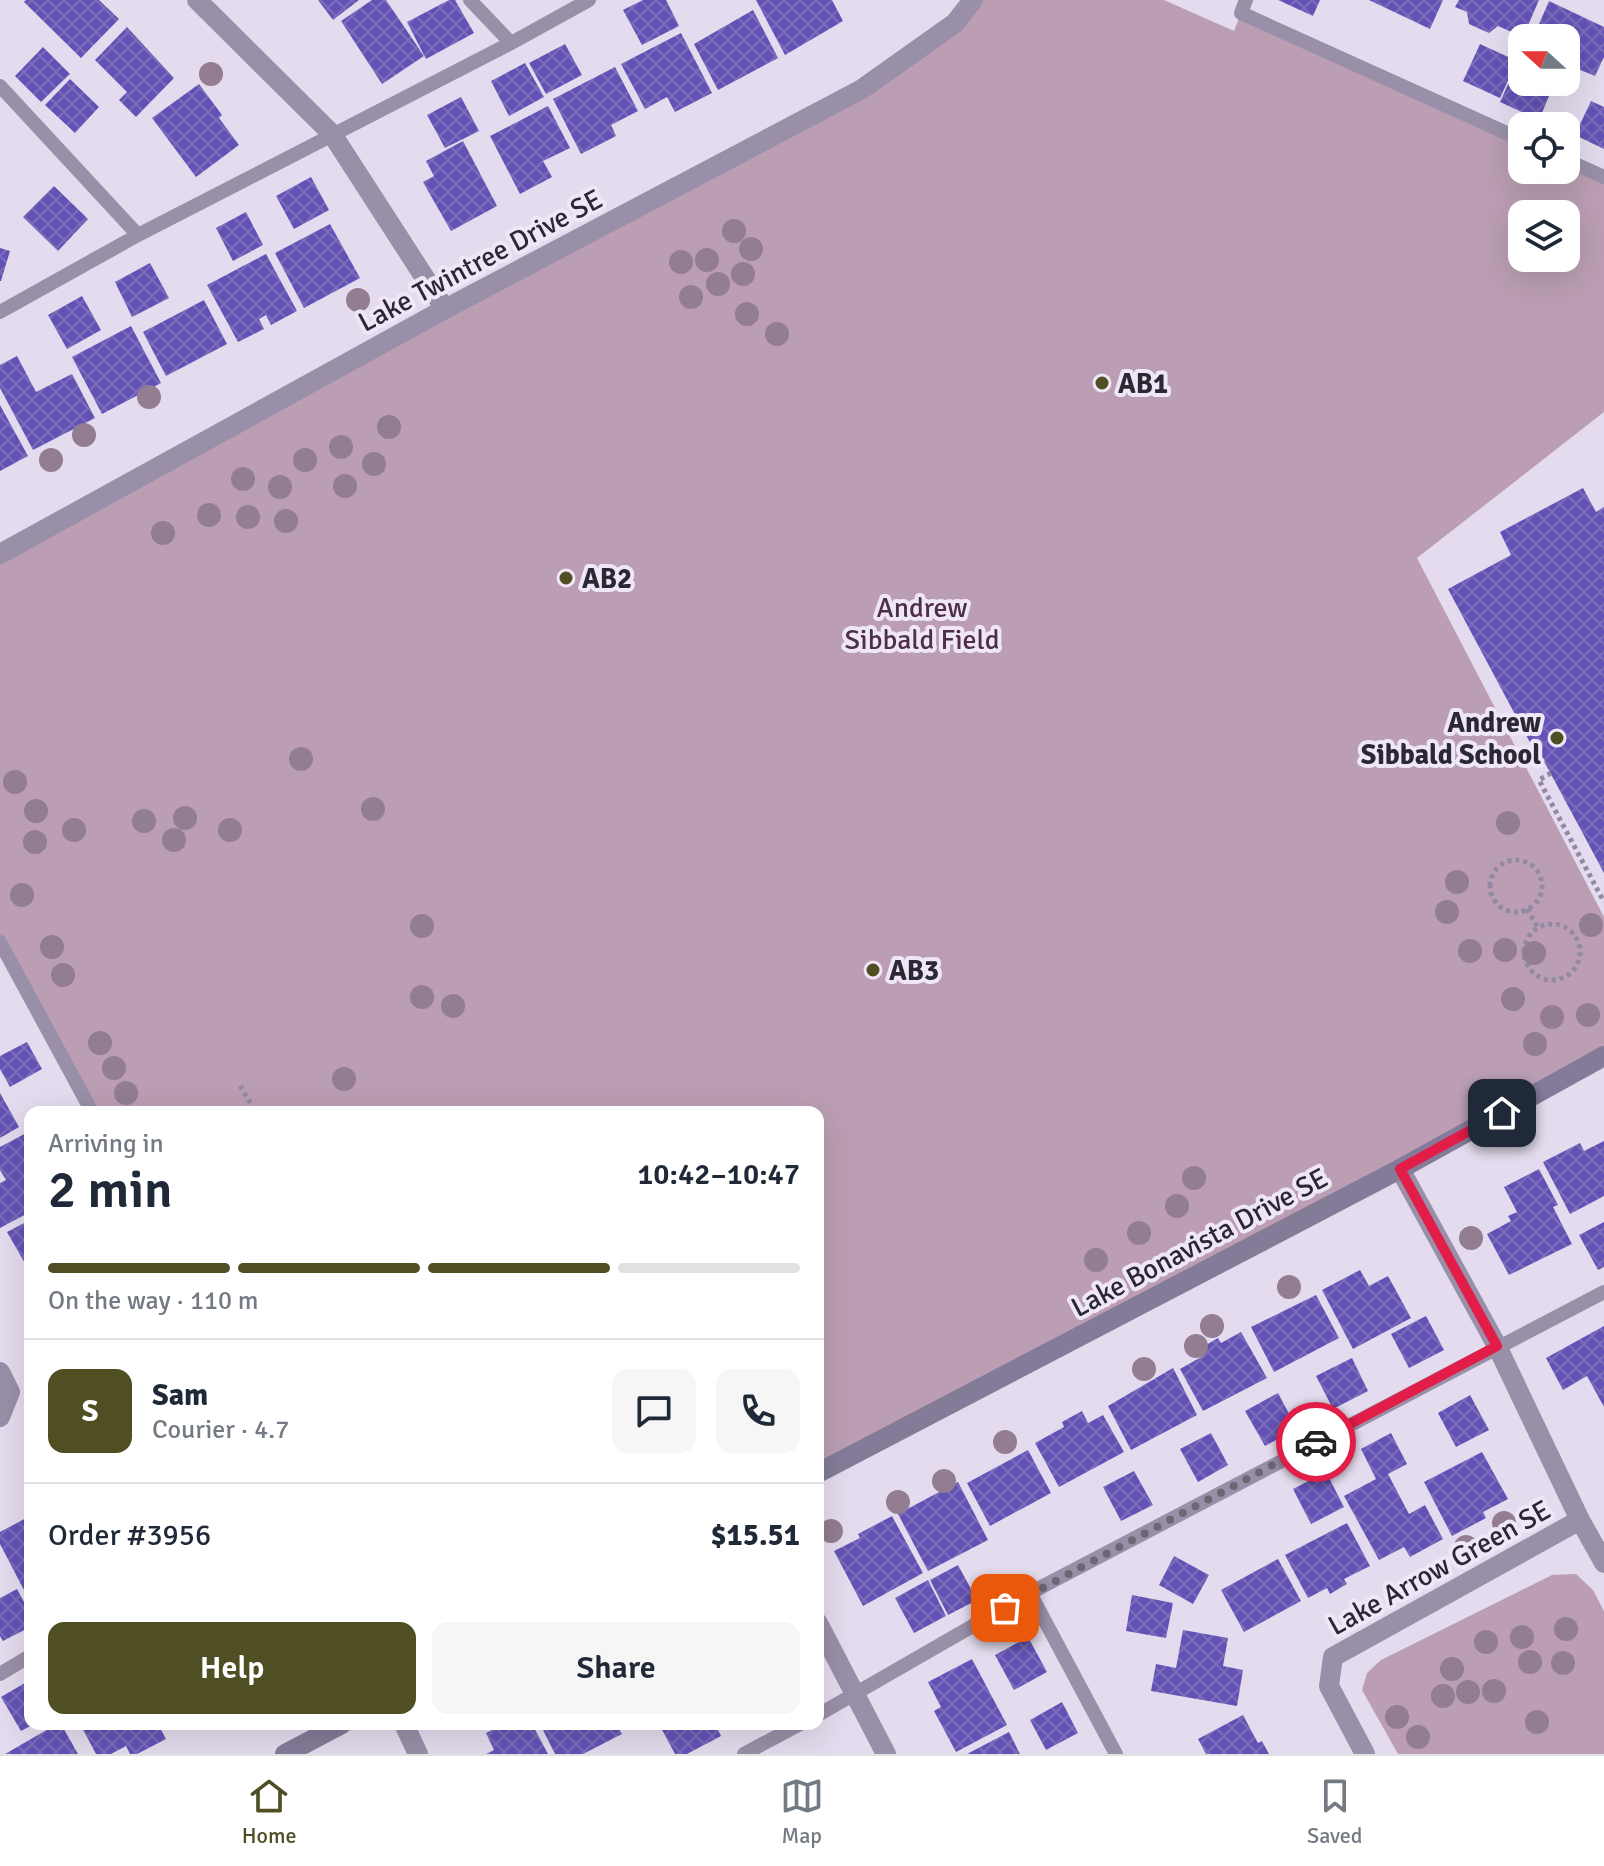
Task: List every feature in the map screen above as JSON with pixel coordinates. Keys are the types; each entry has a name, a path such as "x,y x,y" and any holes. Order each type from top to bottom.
{"street":[{"path":"197,0 332,134 445,309"},
{"name":"Lake Twintree Drive SE","path":"0,554 445,309 862,89 955,23 973,0"},
{"name":"Lake Bonavista Drive SE","path":"824,1470 1400,1169 1604,1056"},
{"name":"Lake Arrow Green SE","path":"1400,1169 1497,1346 1580,1520 1604,1563"},
{"path":"0,1372 10,1392 0,1417"},
{"name":"Lake Arrow Green SE","path":"1365,1754 1329,1686 1333,1657 1580,1520"},
{"path":"824,1635 886,1754"},
{"path":"285,1754 331,1730"},
{"path":"407,1730 418,1754"}],"lane":[{"path":"470,0 511,43"},
{"path":"0,312 138,235 589,0"},
{"path":"1246,0 1241,13 1508,134"},
{"path":"0,86 138,235"},
{"path":"1580,166 1604,177"},
{"path":"0,942 89,1106"},
{"path":"824,1712 1030,1593 1604,1292"},
{"path":"1030,1593 1116,1754"},
{"path":"0,1674 24,1660"},
{"path":"744,1754 789,1730"}],"path":[{"path":"1551,773 1539,780 1603,898"},
{"path":"1514,860 1531,865 1541,878 1540,895 1536,903 1527,909 1514,913 1493,899 1490,890 1493,874 1506,862 1514,860"},
{"path":"1527,909 1538,928"},
{"path":"1546,925 1565,927 1577,939 1580,957 1577,966 1563,978 1545,979 1530,969 1526,961 1526,942 1538,928 1546,925"},
{"path":"240,1086 252,1106"}],"green space":[{"name":"Andrew Sibbald Field","path":"973,0 1164,0 1234,31 1241,13 1508,134 1508,184 1580,184 1580,166 1604,177 1604,412 1417,558 1604,917 1604,1056 824,1471 824,1106 89,1106 0,942 0,554 862,89"},
{"path":"1576,1574 1593,1590 1604,1611 1604,1754 1398,1754 1362,1690 1367,1673 1381,1660 1552,1575"}],"building":[{"path":"99,0 119,19 81,58 24,2"},
{"path":"318,0 359,0 333,20"},
{"path":"372,0 386,0 424,56 382,84 341,21"},
{"path":"449,0 455,0 474,33 426,59 407,22"},
{"path":"643,0 666,0 679,26 642,45 623,10"},
{"path":"756,0 832,0 843,21 785,55"},
{"path":"1278,0 1320,0 1313,16"},
{"path":"1369,0 1443,0 1430,29"},
{"path":"1459,0 1539,0 1529,24 1508,24 1508,30 1498,26 1489,33 1469,24 1467,12 1455,7"},
{"path":"1549,1 1604,27 1604,57 1595,76 1580,70 1580,24 1539,24"},
{"path":"753,10 778,58 718,90 694,44"},
{"path":"127,27 174,78 136,117 119,100 127,92 95,60"},
{"path":"681,33 712,93 675,112 667,97 645,109 621,64"},
{"path":"565,44 582,75 546,94 529,63"},
{"path":"1480,44 1508,57 1508,81 1500,98 1463,81"},
{"path":"43,47 70,74 41,102 15,76"},
{"path":"525,63 544,97 509,116 491,81"},
{"path":"615,67 638,111 611,125 616,136 581,154 553,99"},
{"path":"70,79 99,107 75,133 45,105"},
{"path":"199,84 239,145 196,177 152,118"},
{"path":"1508,84 1508,96 1549,96 1542,112 1522,112 1500,102"},
{"path":"461,97 479,131 445,148 427,115"},
{"path":"1591,101 1604,107 1604,149 1580,137 1580,124"},
{"path":"548,106 570,148 543,161 552,177 520,194 490,136"},
{"path":"463,141 497,206 451,231 423,182 434,176 426,161"},
{"path":"311,177 329,210 294,229 276,196"},
{"path":"54,186 88,219 58,251 23,217"},
{"path":"246,212 263,245 233,261 216,228"},
{"path":"330,224 360,278 304,308 275,253"},
{"path":"0,248 10,251 1,281 0,281"},
{"path":"266,254 297,311 271,325 266,315 259,319 264,329 238,342 207,285"},
{"path":"150,263 169,298 132,317 115,282"},
{"path":"82,296 101,330 67,349 48,315"},
{"path":"204,300 227,344 166,376 143,332"},
{"path":"131,326 161,383 102,414 72,357"},
{"path":"17,356 36,392 72,374 95,418 33,450 0,388 0,365"},
{"path":"0,405 28,456 0,471"},
{"name":"Andrew Sibbald School","path":"1583,488 1596,512 1604,507 1604,873 1448,589 1511,555 1500,532"},
{"path":"27,1042 42,1069 10,1087 0,1069 0,1056"},
{"path":"0,1093 19,1127 0,1138"},
{"path":"24,1134 24,1215 0,1228 0,1183 6,1180 0,1170 0,1147"},
{"path":"1604,1141 1604,1196 1570,1214 1543,1162 1580,1143 1584,1151"},
{"path":"1539,1169 1558,1205 1553,1207 1572,1244 1509,1275 1487,1234 1511,1221 1508,1216 1517,1212 1504,1187"},
{"path":"1604,1222 1604,1267 1598,1270 1579,1235"},
{"path":"24,1223 24,1262 7,1232"},
{"path":"1360,1270 1369,1286 1388,1276 1411,1318 1353,1349 1322,1290"},
{"path":"1316,1295 1339,1338 1274,1372 1251,1327"},
{"path":"1426,1316 1444,1350 1409,1368 1391,1334"},
{"path":"1604,1326 1604,1407 1587,1376 1563,1390 1546,1358"},
{"path":"1241,1332 1267,1378 1203,1411 1180,1369 1203,1356 1199,1349 1218,1338 1221,1343"},
{"path":"1352,1358 1368,1391 1333,1409 1316,1376"},
{"path":"1173,1368 1197,1415 1131,1450 1108,1406"},
{"path":"1278,1393 1297,1429 1265,1446 1245,1411"},
{"path":"1470,1395 1489,1430 1456,1447 1438,1413"},
{"path":"1082,1411 1088,1423 1103,1415 1124,1452 1059,1487 1035,1443 1064,1427 1062,1422"},
{"path":"1211,1433 1228,1465 1198,1482 1180,1449"},
{"path":"1391,1433 1407,1464 1388,1474 1409,1514 1425,1505 1443,1539 1410,1557 1404,1547 1379,1560 1344,1496 1376,1479 1361,1449"},
{"path":"1028,1450 1051,1493 990,1526 967,1483"},
{"path":"1482,1452 1508,1499 1483,1512 1486,1518 1452,1536 1424,1482"},
{"path":"1134,1471 1153,1505 1121,1521 1103,1487"},
{"path":"1326,1472 1344,1507 1311,1524 1293,1489"},
{"path":"958,1482 988,1540 928,1571 898,1514"},
{"path":"892,1516 923,1573 863,1606 834,1551"},
{"path":"24,1519 24,1590 0,1544 0,1532"},
{"path":"1347,1523 1370,1566 1344,1579 1347,1584 1330,1594 1327,1588 1308,1598 1285,1555"},
{"path":"1174,1556 1209,1575 1193,1604 1159,1585"},
{"path":"1278,1559 1301,1601 1244,1632 1221,1590"},
{"path":"958,1565 977,1600 948,1615 930,1580"},
{"path":"928,1580 946,1616 914,1633 895,1598"},
{"path":"17,1589 24,1602 24,1630 3,1641 0,1636 0,1598"},
{"path":"1132,1595 1173,1603 1166,1638 1126,1631"},
{"path":"1183,1630 1228,1638 1223,1666 1243,1670 1237,1706 1151,1691 1156,1664 1176,1668"},
{"path":"1028,1637 1047,1672 1014,1690 995,1655"},
{"path":"972,1659 1007,1725 956,1752 934,1711 941,1707 928,1682"},
{"path":"24,1684 24,1729 21,1731 1,1697"},
{"path":"1062,1702 1078,1733 1046,1750 1030,1720"},
{"path":"1243,1715 1258,1743 1262,1741 1269,1754 1206,1754 1198,1739"},
{"path":"47,1730 64,1730 78,1754 5,1754"},
{"path":"83,1730 161,1730 166,1739 137,1754 130,1754 126,1746 111,1754 96,1754"},
{"path":"492,1730 535,1730 548,1754 486,1754 494,1750 486,1733"},
{"path":"543,1730 620,1730 622,1734 583,1754 555,1754"},
{"path":"662,1730 718,1730 721,1736 687,1754 675,1754"},
{"path":"1009,1732 1020,1754 967,1754"}],"way so far":[{"path":"1005,1608 1316,1442"}],"place":[{"name":"AB1","path":"1102,383"},
{"name":"AB2","path":"566,578"},
{"name":"Andrew Sibbald School","path":"1557,738"},
{"name":"AB3","path":"873,970"}],"route":[{"path":"1316,1442 1497,1346 1400,1169 1502,1113"}]}
